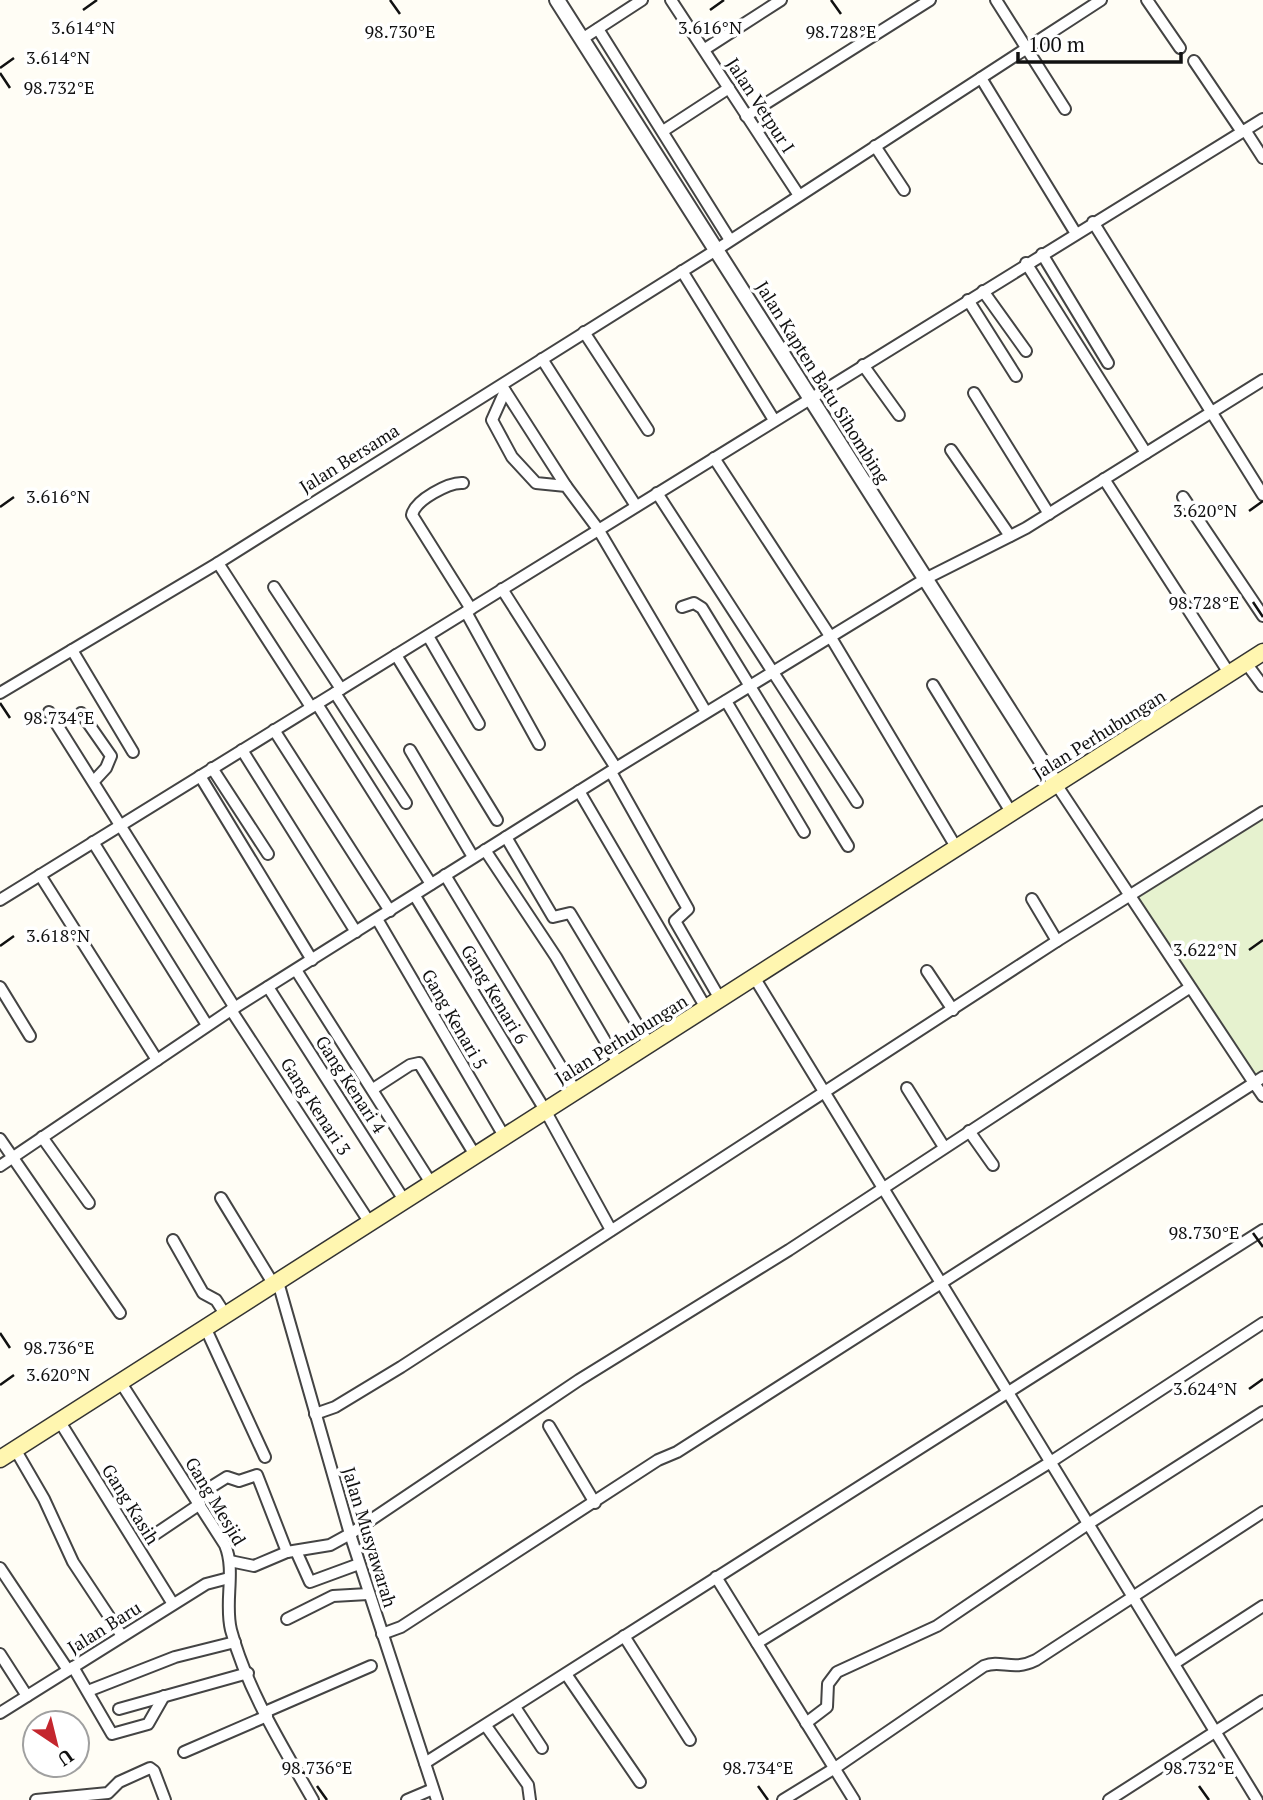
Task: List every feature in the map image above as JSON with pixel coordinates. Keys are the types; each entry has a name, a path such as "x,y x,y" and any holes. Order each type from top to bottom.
{"main road":[{"name":"Jalan Perhubungan","path":"0,1458 1263,652"}],"street":[{"name":"Jalan Kapten Batu Sihombing","path":"557,0 1056,784"},
{"path":"582,39 642,0"},
{"name":"Jalan Vetpur I","path":"671,0 798,194"},
{"path":"705,49 781,0"},
{"path":"746,116 930,0"},
{"path":"996,0 1065,109"},
{"name":"Jalan Bersama","path":"0,693 218,563 503,387 542,359 716,250 798,194 1101,0"},
{"path":"1147,0 1180,48"},
{"path":"598,29 730,240"},
{"path":"1194,61 1263,158"},
{"path":"981,78 1075,232"},
{"path":"663,131 729,88"},
{"path":"1,896 40,875 1075,232 1263,119"},
{"path":"875,146 904,190"},
{"path":"1093,222 1209,413 1263,495"},
{"path":"1042,254 1108,363"},
{"path":"1026,263 1146,453"},
{"path":"682,271 774,420"},
{"path":"983,291 1026,351"},
{"path":"968,300 1016,376"},
{"path":"584,332 648,430"},
{"path":"542,359 636,506"},
{"path":"863,365 899,415"},
{"path":"0,1166 207,1025 506,836 925,579 1049,514 1263,380"},
{"path":"503,387 566,486 598,529 706,712"},
{"path":"503,387 492,420 507,449 536,483 566,486"},
{"path":"974,393 1049,514"},
{"path":"951,450 1010,536"},
{"path":"715,457 830,636 956,847"},
{"path":"1104,479 1229,673"},
{"path":"463,483 451,484 439,491 416,506 412,515 468,610 539,744"},
{"path":"657,493 857,802"},
{"path":"1183,496 1263,616"},
{"path":"218,563 431,884"},
{"path":"274,587 406,803"},
{"path":"502,589 613,770 688,909 676,921 720,999"},
{"path":"682,607 694,603 702,608 848,846"},
{"path":"428,636 479,724"},
{"path":"72,650 134,752"},
{"path":"396,655 496,820"},
{"path":"1246,663 1263,686"},
{"path":"933,685 1010,812"},
{"path":"726,701 804,832"},
{"name":"Gang Kenari 3","path":"49,712 122,824 233,1009 370,1223"},
{"path":"80,713 111,756 106,768 94,780"},
{"path":"274,730 390,911"},
{"path":"242,750 356,932"},
{"path":"410,750 473,857"},
{"path":"212,768 268,855"},
{"path":"200,776 312,960"},
{"path":"1056,784 1189,988 1259,1080 1263,1096"},
{"path":"579,791 706,1008"},
{"path":"315,1413 335,1407 390,1374 1057,941 1263,812"},
{"path":"506,836 553,917 570,913 649,1044"},
{"path":"93,842 207,1025"},
{"path":"485,850 556,957 618,1063"},
{"path":"40,875 157,1060"},
{"path":"444,875 575,1090"},
{"name":"Gang Kenari 6","path":"415,896 545,1110 611,1230"},
{"path":"1032,900 1057,941"},
{"name":"Gang Kenari 5","path":"377,919 504,1136"},
{"path":"296,970 431,1184"},
{"path":"927,971 953,1010"},
{"path":"754,977 827,1092 1132,1600 1175,1663 1257,1800 1263,1796"},
{"path":"0,987 30,1036"},
{"name":"Gang Kenari 4","path":"268,987 404,1200"},
{"path":"230,1561 254,1566 292,1552 330,1545 349,1534 579,1380 884,1188 1189,988"},
{"path":"373,1089 410,1065 419,1063 475,1154"},
{"path":"382,1634 401,1627 661,1458 677,1452 1259,1080"},
{"path":"907,1088 944,1147"},
{"path":"969,1131 993,1165"},
{"path":"47,1135 89,1203"},
{"path":"0,1139 120,1313"},
{"name":"Jalan Musyawarah","path":"221,1198 276,1284 349,1534 435,1794"},
{"path":"425,1763 1263,1230"},
{"path":"173,1240 203,1293 216,1300 225,1314"},
{"path":"757,1643 1049,1463 1263,1322"},
{"path":"205,1327 265,1457"},
{"name":"Gang Mesjid","path":"121,1383 225,1545 230,1561 228,1608 235,1642 266,1714 313,1800"},
{"path":"806,1723 827,1707 828,1684 836,1672 926,1633 1088,1524 1263,1412"},
{"name":"Gang Kasih","path":"60,1422 173,1604"},
{"path":"549,1426 595,1503"},
{"path":"15,1449 44,1499 73,1562 122,1636"},
{"path":"151,1537 227,1477 239,1481 257,1475 292,1552 310,1582 359,1564"},
{"path":"783,1800 835,1768 984,1666 1026,1665 1132,1600 1263,1512"},
{"path":"0,1568 88,1691 112,1734 148,1724 164,1696"},
{"name":"Jalan Baru","path":"1,1709 27,1696 212,1581 229,1577"},
{"path":"716,1577 855,1800"},
{"path":"287,1619 334,1597 368,1594"},
{"path":"1175,1663 1263,1606"},
{"path":"624,1636 690,1740"},
{"path":"88,1691 175,1657 235,1642"},
{"path":"0,1654 27,1696"},
{"path":"184,1752 371,1666"},
{"path":"119,1709 248,1673"},
{"path":"566,1674 640,1782"},
{"path":"1109,1800 1263,1701"},
{"path":"515,1707 542,1748"},
{"path":"486,1726 528,1785 530,1800"},
{"path":"36,1800 108,1793 119,1782 150,1768 155,1771 165,1800"},
{"path":"407,1800 435,1794"}],"green space":[{"path":"1263,815 1263,1072 1255,1077 1137,899"}]}
